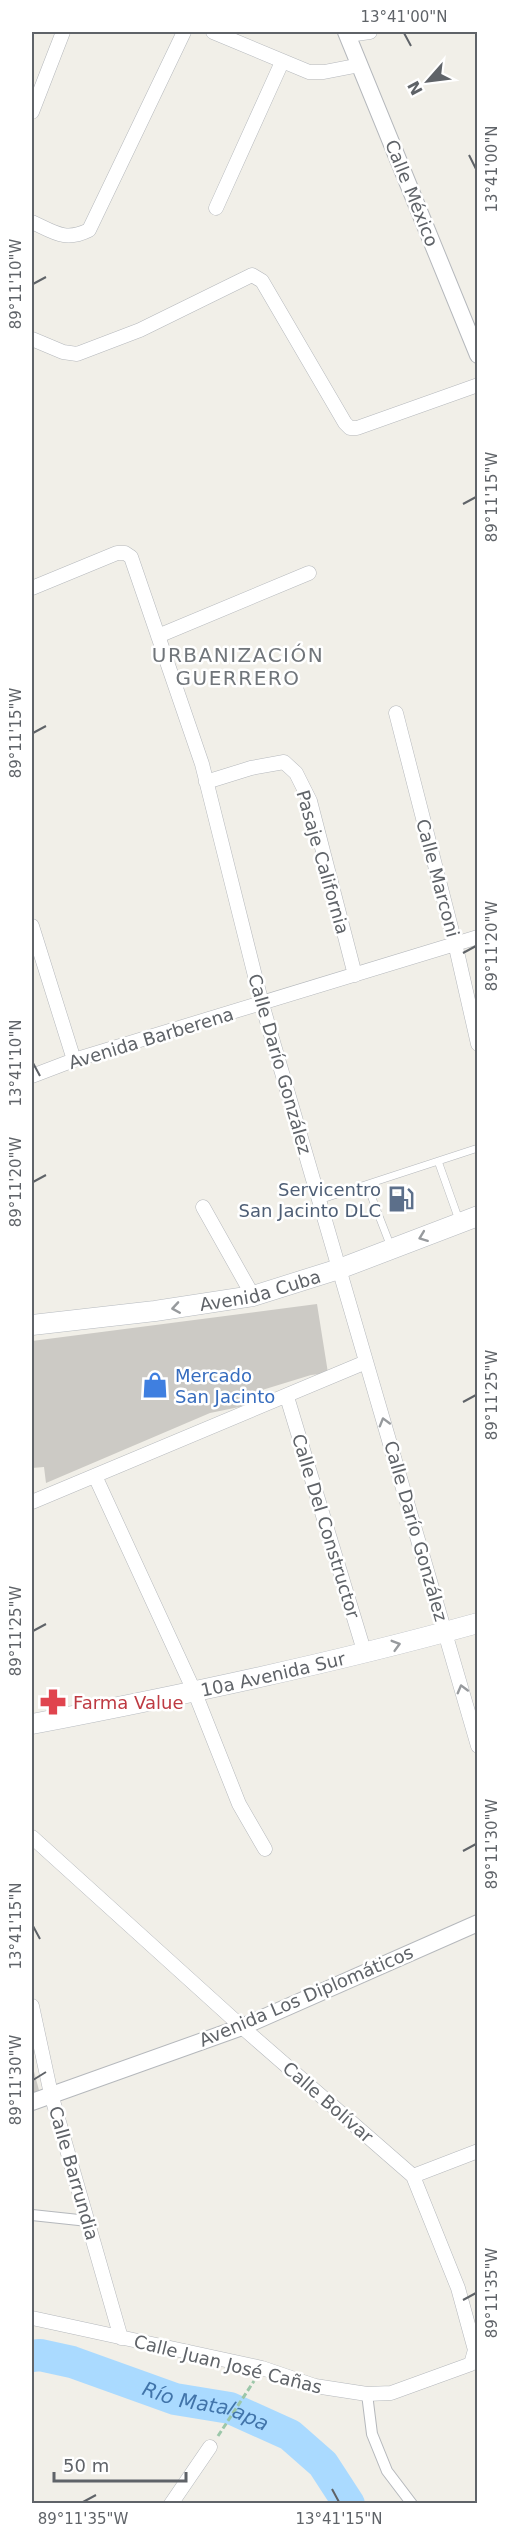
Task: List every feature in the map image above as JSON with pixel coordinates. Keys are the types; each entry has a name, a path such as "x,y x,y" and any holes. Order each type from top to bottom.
{"main road":[{"name":"Avenida Cuba","path":"32,1325 155,1311 253,1296 339,1269 469,1219"},
{"name":"10a Avenida Sur","path":"32,1724 195,1693 365,1654 477,1623"}],"street":[{"path":"32,112 63,32"},
{"path":"32,222 68,237 77,236 89,230 184,32"},
{"path":"213,32 309,72 324,72 360,65"},
{"path":"347,33 370,32"},
{"name":"Calle México","path":"347,33 477,355"},
{"path":"216,208 282,62"},
{"path":"32,339 63,352 77,354 140,330 252,276 258,277 350,428 357,428 477,386"},
{"name":"Calle Darío González","path":"32,588 117,553 131,556 206,782 262,1004 446,1632 477,1746"},
{"path":"158,636 309,573"},
{"name":"Calle Marconi","path":"396,713 455,943 477,1044"},
{"name":"Pasaje California","path":"206,782 251,768 284,762 296,773 310,801 355,975"},
{"path":"32,926 74,1060"},
{"name":"Avenida Barberena","path":"32,1076 74,1060 477,937"},
{"path":"203,1207 253,1296"},
{"path":"32,1502 366,1362"},
{"name":"Calle Del Constructor","path":"287,1397 365,1654"},
{"path":"95,1476 195,1693 239,1804 266,1849"},
{"name":"Calle Bolívar","path":"32,1837 242,2027 413,2176 458,2288 475,2350 474,2365 391,2393"},
{"name":"Avenida Los Diplomáticos","path":"32,2102 242,2027 477,1923"},
{"name":"Calle Barrundia","path":"32,2006 51,2094 121,2338"},
{"path":"413,2176 477,2151"},
{"path":"32,2215 88,2221"},
{"name":"Calle Juan José Cañas","path":"32,2318 262,2368 315,2386 367,2394 391,2393"},
{"path":"367,2394 372,2434 387,2471 412,2504"},
{"path":"171,2504 210,2447"}],"lane":[{"path":"319,1200 477,1148"},
{"path":"438,1161 469,1219"},
{"path":"367,1185 392,1249"}],"path":[{"path":"210,2447 243,2398"}],"building":[{"name":"Mercado San Jacinto","path":"317,1304 328,1373 311,1375 246,1395 244,1406 210,1413 46,1483 44,1467 32,1468 32,1341"},
{"path":"32,2064 40,2094 32,2097"}],"waterway":[{"name":"Río Matalapa","path":"32,2356 40,2355 72,2362 175,2399 230,2408 290,2435 323,2464 349,2504"}],"place":[{"name":"Servicentro San Jacinto DLC","path":"401,1199"},
{"name":"Mercado San Jacinto","path":"155,1385"},
{"name":"Farma Value","path":"53,1702"}],"district":[{"name":"URBANIZACIÓN GUERRERO","path":"238,666"}]}
